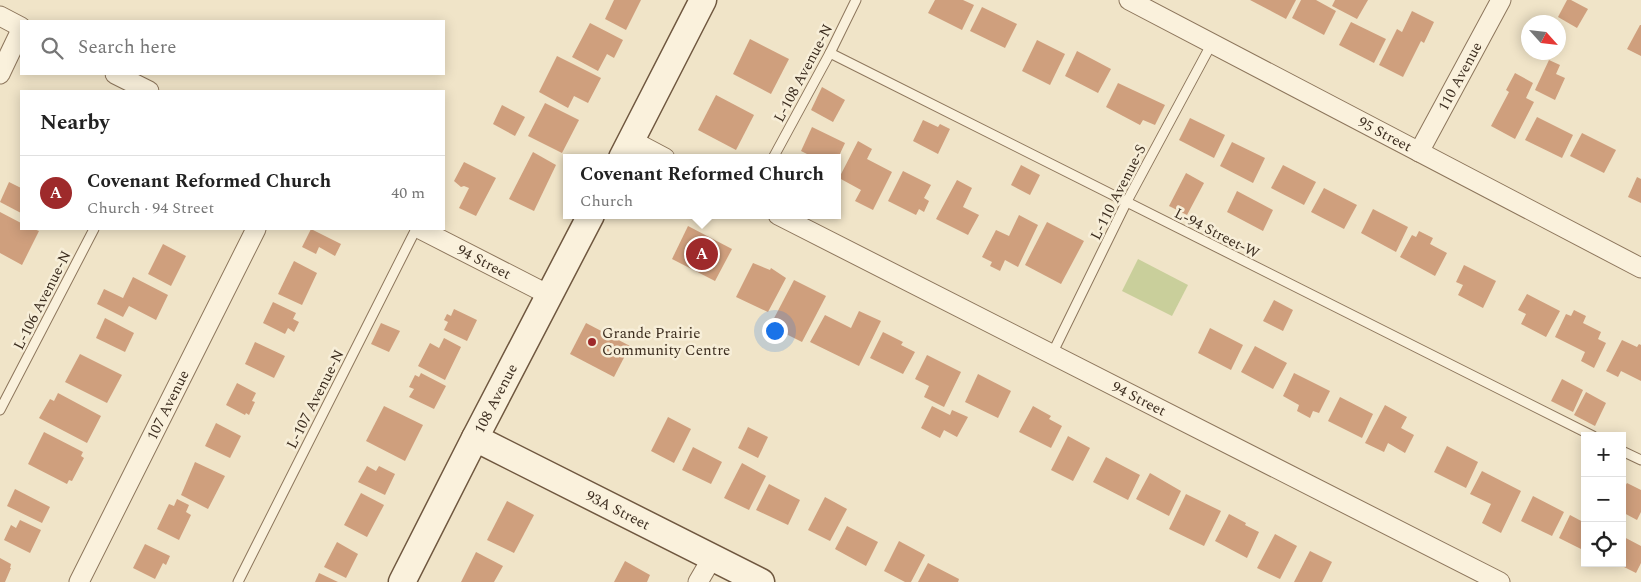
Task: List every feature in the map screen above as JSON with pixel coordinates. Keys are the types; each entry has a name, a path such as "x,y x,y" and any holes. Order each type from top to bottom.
{"street":[{"path":"648,154 626,149 703,0"},
{"name":"95 Street","path":"1129,0 1641,268"},
{"name":"110 Avenue","path":"1419,152 1502,0"},
{"path":"0,16 20,28"},
{"path":"0,74 20,31"},
{"path":"116,75 147,90"},
{"name":"108 Avenue","path":"402,582 589,219"},
{"name":"94 Street","path":"786,219 1500,582"},
{"name":"107 Avenue","path":"79,582 255,230"},
{"name":"94 Street","path":"420,230 549,295"},
{"name":"93A Street","path":"475,438 761,582"},
{"path":"698,582 712,558"}],"lane":[{"name":"L-108 Avenue-N","path":"775,154 830,53 856,0"},
{"name":"L-110 Avenue-S","path":"1052,354 1126,203 1212,43"},
{"name":"L-94 Street-W","path":"830,53 1585,432"},
{"name":"L-106 Avenue-N","path":"0,410 93,230"},
{"name":"L-107 Avenue-N","path":"238,582 417,230"},
{"path":"1626,452 1641,460"}],"green space":[{"path":"1138,259 1188,285 1172,316 1122,291"}],"building":[{"path":"614,0 641,0 626,30 605,19"},
{"path":"935,0 963,0 974,5 962,30 928,13"},
{"path":"1250,0 1296,0 1286,19"},
{"path":"1301,0 1316,0 1336,11 1324,35 1292,18"},
{"path":"1335,0 1368,0 1357,19 1332,6"},
{"path":"1567,0 1571,0 1588,9 1577,28 1566,22 1566,15 1559,15"},
{"path":"982,7 1017,24 1005,48 970,31"},
{"path":"1412,11 1434,22 1424,43 1421,41 1403,77 1379,65 1397,29 1402,32"},
{"path":"1351,22 1386,39 1374,63 1339,45"},
{"path":"590,23 623,40 614,58 607,54 598,71 572,57"},
{"path":"1641,25 1641,56 1627,49"},
{"path":"750,39 789,59 771,94 733,74"},
{"path":"1037,40 1065,54 1050,85 1022,71"},
{"path":"1077,51 1111,69 1098,93 1065,76"},
{"path":"557,56 601,78 588,103 574,96 568,108 539,92"},
{"path":"1549,60 1560,65 1556,74 1565,78 1555,100 1535,90"},
{"path":"1515,73 1533,83 1526,98 1534,102 1515,139 1491,126 1509,92 1506,90"},
{"path":"1118,83 1165,105 1155,125 1143,120 1140,125 1106,107"},
{"path":"822,87 845,100 833,122 811,110"},
{"path":"716,95 754,115 736,150 698,130"},
{"path":"545,103 579,120 562,153 528,136"},
{"path":"502,105 525,117 515,136 493,124"},
{"path":"1537,117 1573,135 1562,158 1525,140"},
{"path":"1190,118 1225,135 1214,158 1179,140"},
{"path":"923,120 938,127 940,124 950,129 938,154 913,141"},
{"path":"812,127 845,143 840,154 807,154 801,151"},
{"path":"1582,133 1616,150 1604,173 1570,156"},
{"path":"858,141 872,149 867,159 892,172 873,210 855,201 861,190 841,179 841,174"},
{"path":"1232,142 1265,158 1253,183 1220,166"},
{"path":"533,152 556,165 534,211 509,199"},
{"path":"464,162 496,178 476,216 459,208 469,188 461,187 454,181"},
{"path":"1021,165 1040,175 1030,195 1011,185"},
{"path":"1283,165 1316,182 1304,205 1271,188"},
{"path":"903,171 931,185 924,198 929,201 924,212 919,209 916,215 888,201"},
{"path":"1186,173 1204,183 1187,215 1169,206"},
{"path":"1637,177 1641,179 1641,203 1628,197"},
{"path":"957,180 972,188 963,207 979,215 968,235 936,219"},
{"path":"9,182 20,188 20,212 0,202"},
{"path":"1324,188 1357,205 1344,229 1311,212"},
{"path":"1237,191 1273,210 1263,231 1227,212"},
{"path":"1373,209 1408,227 1396,252 1361,233"},
{"path":"0,212 20,222 20,230 39,231 22,265 0,253"},
{"path":"1019,215 1038,225 1018,267 1005,260 1000,271 990,266 992,262 982,257 996,230 1009,236"},
{"path":"1047,222 1084,241 1061,284 1025,265"},
{"path":"688,226 732,249 715,281 672,259"},
{"path":"310,230 341,244 335,256 319,247 316,254 302,247"},
{"path":"1419,231 1433,238 1430,244 1447,253 1435,276 1400,257 1412,235 1416,237"},
{"path":"163,244 186,256 171,286 148,274"},
{"path":"294,261 317,273 302,305 278,294"},
{"path":"753,263 770,270 771,268 786,278 768,312 736,297"},
{"path":"1464,265 1496,281 1483,308 1458,295 1463,285 1456,282"},
{"path":"133,277 168,295 156,320 129,306 123,317 97,304 104,289 123,298"},
{"path":"794,280 826,296 802,342 770,326"},
{"path":"1527,294 1560,311 1546,337 1521,324 1526,314 1518,310"},
{"path":"1274,300 1293,310 1283,331 1263,321"},
{"path":"273,302 296,313 293,319 299,322 294,332 288,328 285,334 263,323"},
{"path":"454,309 477,320 467,341 444,330 448,322 444,320 447,314 451,316"},
{"path":"1574,310 1586,316 1583,323 1601,332 1598,339 1606,343 1594,368 1581,361 1585,352 1555,337 1566,314 1571,316"},
{"path":"859,311 881,321 859,366 810,342 825,315 851,328"},
{"path":"105,318 134,333 125,352 96,338"},
{"path":"381,323 400,331 389,352 371,344"},
{"path":"586,323 630,346 614,377 570,354"},
{"path":"1210,328 1243,345 1231,370 1198,353"},
{"path":"883,332 903,342 901,345 915,352 903,374 870,358"},
{"path":"444,338 461,347 445,380 418,366 430,343 439,348"},
{"path":"1622,340 1637,347 1639,344 1641,345 1641,381 1621,371 1618,377 1606,371"},
{"path":"255,342 285,356 274,378 245,364"},
{"path":"1255,346 1287,363 1273,389 1241,372"},
{"path":"80,354 122,375 107,403 65,382"},
{"path":"927,355 961,372 944,407 924,397 929,386 915,379"},
{"path":"421,373 446,386 434,409 409,397 414,389 409,387 415,375 419,377"},
{"path":"1294,373 1330,391 1319,413 1313,411 1310,418 1297,411 1299,405 1283,396"},
{"path":"978,374 1011,391 998,418 965,402"},
{"path":"1562,379 1583,390 1573,412 1551,401"},
{"path":"237,383 256,393 252,401 255,402 249,415 246,413 245,415 226,405"},
{"path":"1586,392 1606,403 1595,426 1574,415"},
{"path":"58,393 101,416 87,443 39,418 50,399 54,401"},
{"path":"1340,397 1373,414 1362,438 1328,421"},
{"path":"1385,405 1407,417 1401,428 1414,435 1405,453 1388,443 1384,452 1365,443"},
{"path":"384,406 423,425 405,461 366,441"},
{"path":"932,406 950,415 952,410 968,417 957,437 944,430 940,438 921,428"},
{"path":"1033,406 1051,416 1049,419 1062,426 1051,448 1019,432"},
{"path":"668,417 691,429 674,463 651,451"},
{"path":"216,423 241,436 230,458 205,446"},
{"path":"748,427 768,437 758,458 738,448"},
{"path":"44,432 83,452 81,456 84,458 72,481 69,480 67,484 28,464"},
{"path":"1068,436 1090,448 1073,481 1051,470"},
{"path":"1447,446 1478,462 1466,488 1434,472"},
{"path":"693,447 722,462 711,484 682,470"},
{"path":"1106,457 1140,475 1128,500 1093,482"},
{"path":"195,462 225,476 208,509 181,495"},
{"path":"742,463 766,476 749,510 724,498"},
{"path":"367,466 376,471 379,466 395,474 385,495 358,482"},
{"path":"1482,471 1521,491 1501,533 1482,523 1491,504 1470,494"},
{"path":"1150,473 1181,491 1169,516 1136,499"},
{"path":"1627,483 1641,490 1641,512 1637,520 1626,514"},
{"path":"769,484 800,500 788,525 756,510"},
{"path":"15,489 50,507 42,523 7,506"},
{"path":"361,493 384,505 367,537 344,525"},
{"path":"1186,494 1221,511 1204,546 1169,529"},
{"path":"1533,496 1564,512 1552,536 1521,521"},
{"path":"825,497 847,509 830,541 808,530"},
{"path":"177,499 189,505 186,512 191,515 179,540 157,529 169,504 174,506"},
{"path":"507,501 534,515 514,553 487,540"},
{"path":"1229,514 1259,532 1247,558 1215,541"},
{"path":"1570,515 1581,521 1581,549 1559,538"},
{"path":"20,520 41,530 30,553 4,540 11,525 16,528"},
{"path":"847,526 878,542 866,566 835,549"},
{"path":"1275,534 1297,546 1280,579 1257,568"},
{"path":"1626,538 1641,546 1641,563 1636,573 1624,567 1626,567"},
{"path":"899,541 925,555 911,582 905,582 884,571"},
{"path":"337,542 358,554 346,578 324,567"},
{"path":"145,544 170,556 166,565 163,563 155,579 133,568"},
{"path":"1310,551 1332,562 1322,582 1294,582"},
{"path":"476,552 503,566 494,582 461,582"},
{"path":"0,558 11,564 5,582 0,582"},
{"path":"625,561 650,575 647,582 614,582"},
{"path":"928,563 959,579 958,582 918,582"},
{"path":"319,573 338,582 315,582"}],"place":[{"name":"Covenant Reformed Church","path":"702,254"},
{"name":"Grande Prairie Community Centre","path":"592,342"}]}
